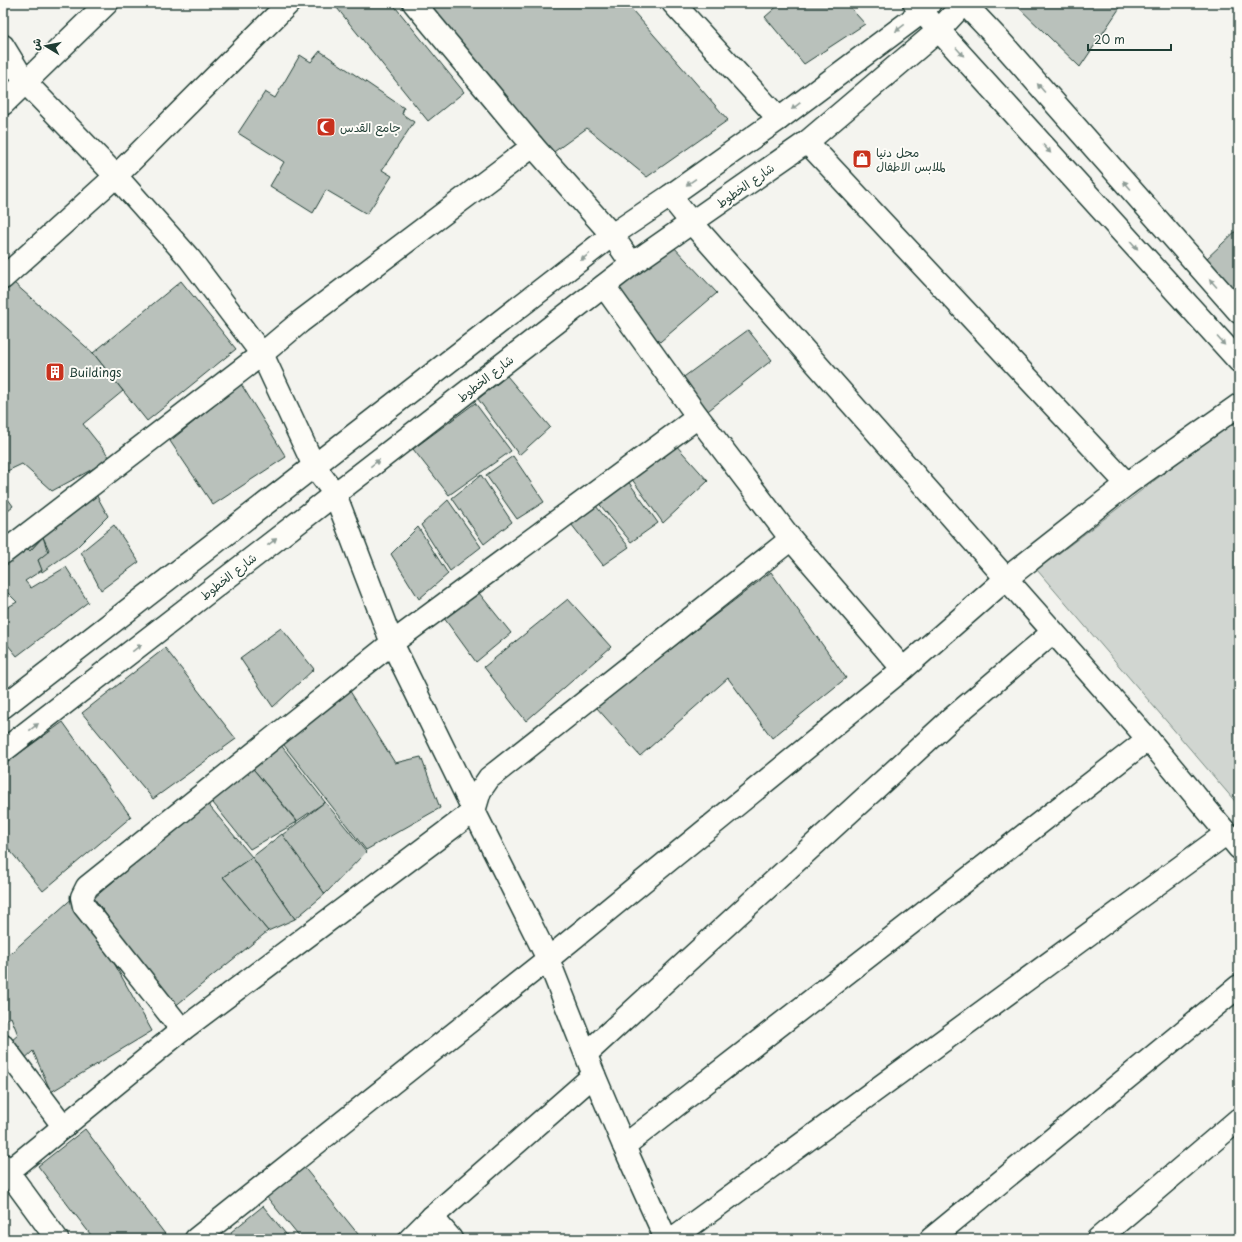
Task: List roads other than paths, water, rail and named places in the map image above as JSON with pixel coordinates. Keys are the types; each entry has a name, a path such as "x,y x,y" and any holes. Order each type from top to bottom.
{"street":[{"path":"3,104 107,3"},
{"path":"3,278 116,176 289,3"},
{"path":"414,3 533,146 612,235 632,264"},
{"path":"673,3 779,119"},
{"path":"964,3 1001,42 1239,312"},
{"name":"شارع الخطوط","path":"3,751 632,264 807,142 939,30 964,3"},
{"path":"3,707 612,235 779,119 922,6 939,30 1239,361"},
{"path":"3,46 25,82 116,176 190,259 262,354 314,466 335,494 392,642 548,959 594,1075 666,1239"},
{"path":"807,142 1128,484"},
{"path":"3,553 262,354 300,322 533,146"},
{"path":"670,196 691,222 1148,738 1233,840 672,1239"},
{"path":"604,286 698,417 791,540 903,669"},
{"path":"196,1239 548,959 903,669 1007,578 1128,484 1239,405"},
{"path":"182,1030 84,906 82,897 87,887 392,642 698,417"},
{"path":"57,1239 6,1169 64,1127 182,1030 474,810 480,791 489,778 791,540"},
{"path":"586,1054 951,719 1053,632"},
{"path":"624,1146 1148,738"},
{"path":"931,1239 1239,986"},
{"path":"3,1046 64,1127"},
{"path":"410,1239 432,1217 594,1075"},
{"path":"1098,1239 1239,1119"},
{"path":"432,1217 451,1239"}],"place":[{"name":"جامع القدس","path":"326,127"},
{"name":"محل دنيا لملابس الاطفال","path":"862,159"},
{"name":"Buildings","path":"55,372"}]}
